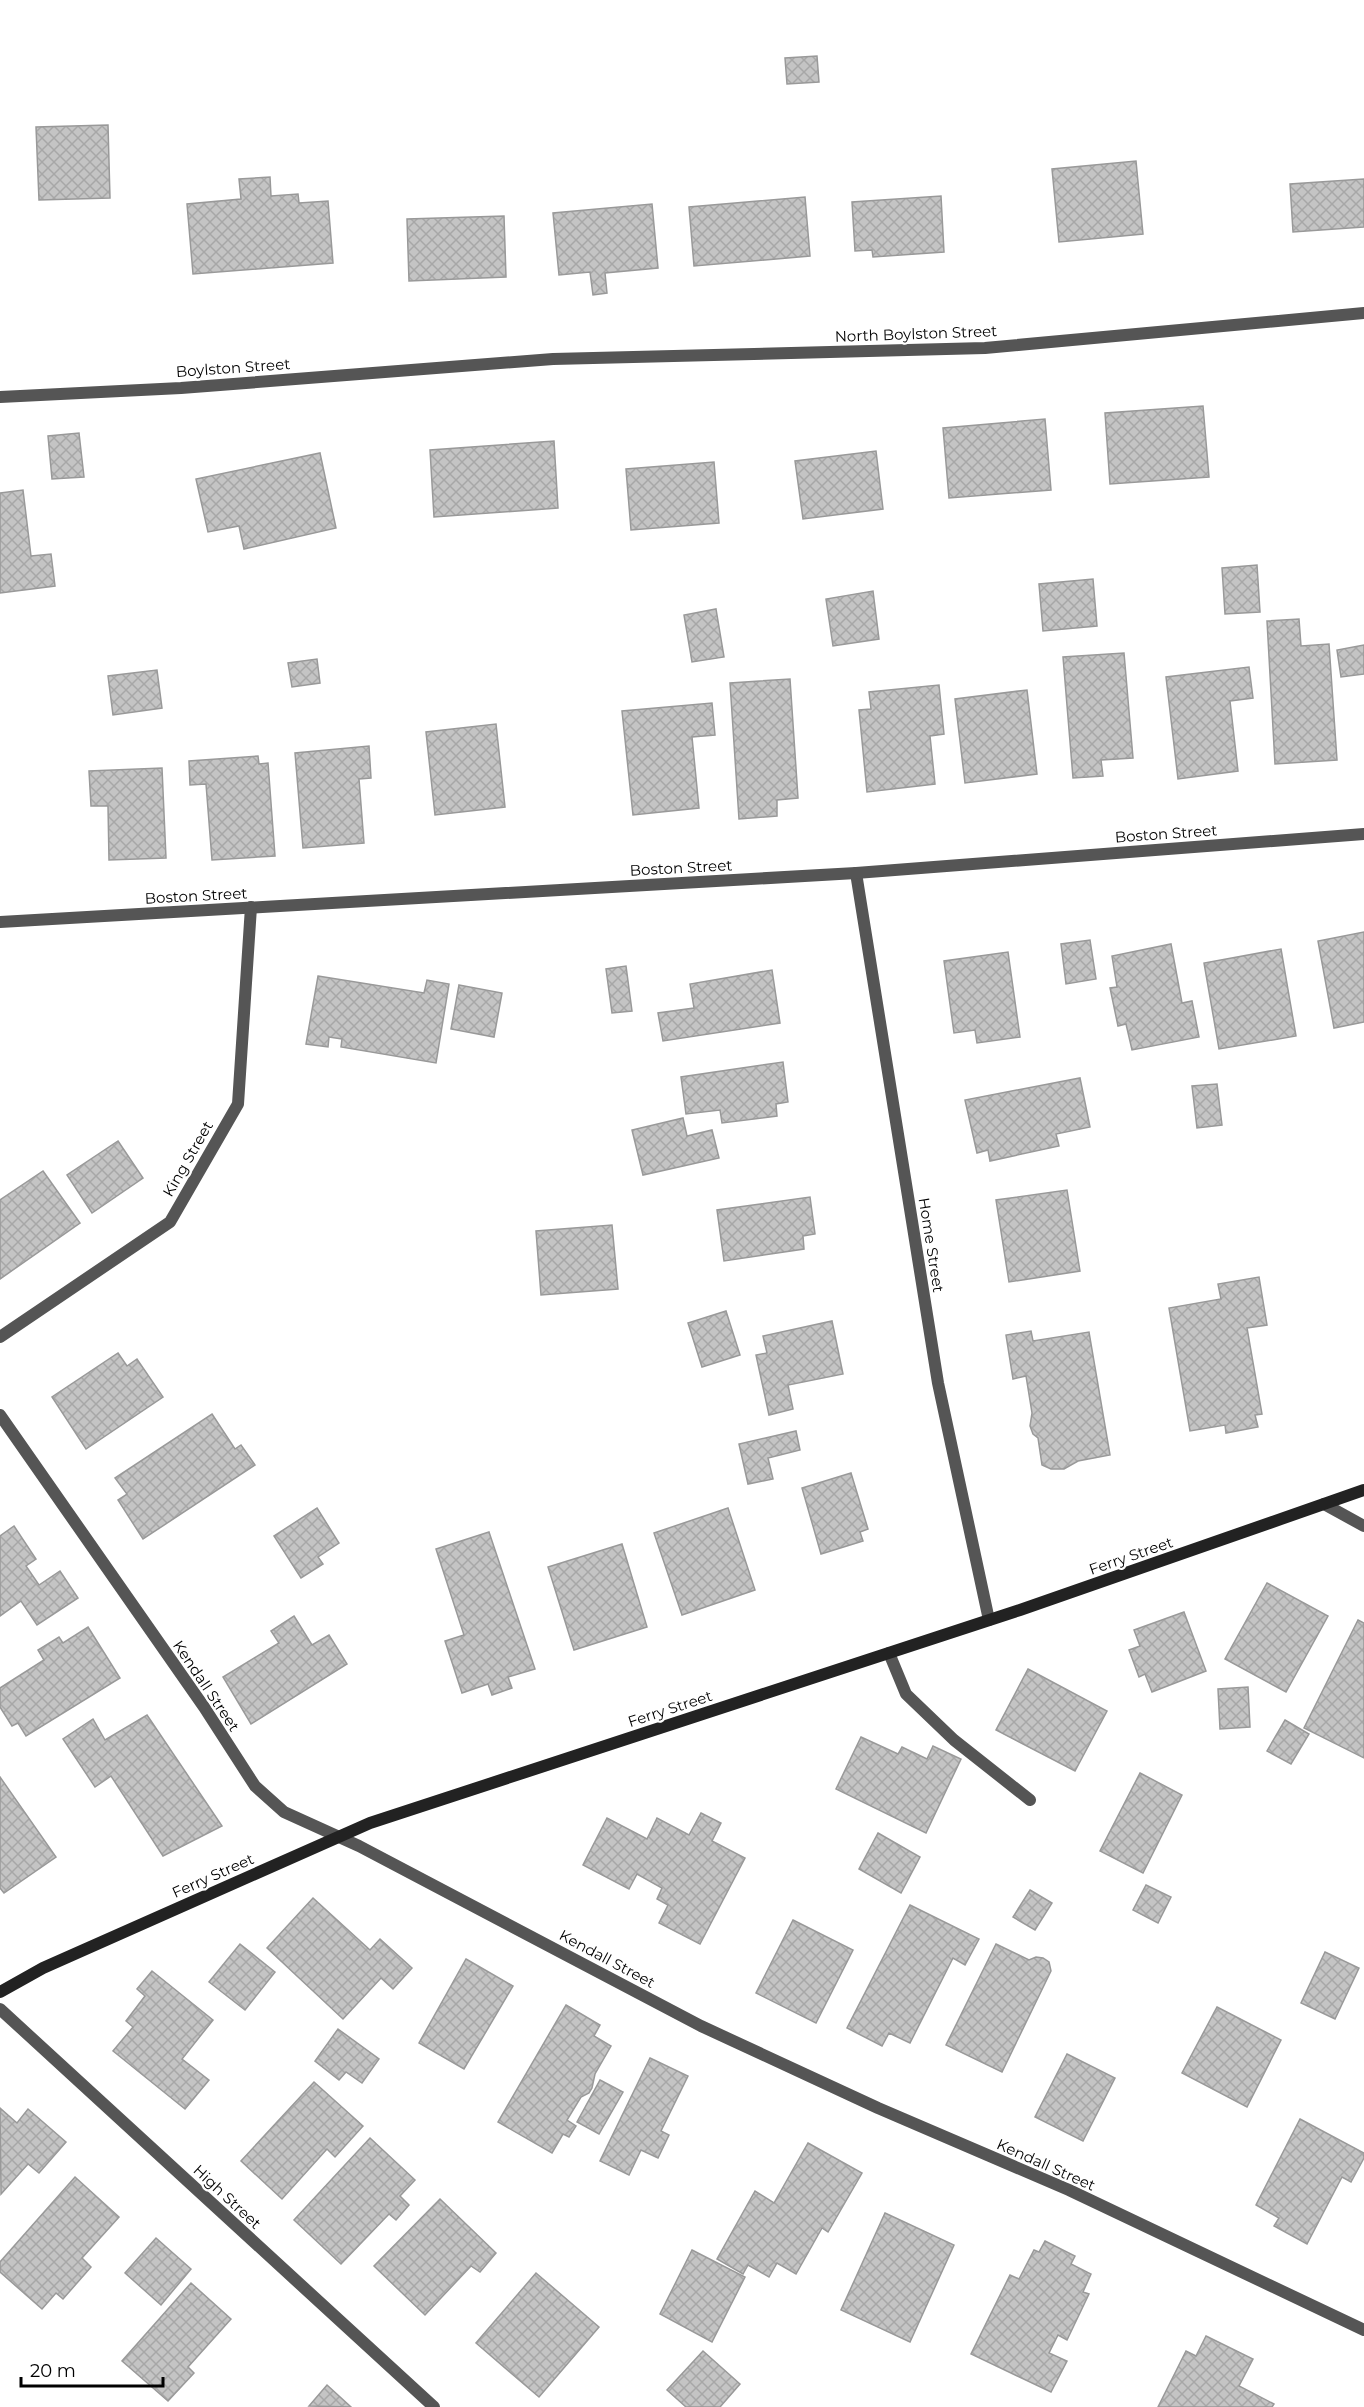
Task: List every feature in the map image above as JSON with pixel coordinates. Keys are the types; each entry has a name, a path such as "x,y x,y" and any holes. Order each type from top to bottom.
{"street":[{"name":"North Boylston Street","path":"469,364 553,359 985,348 1364,313"},
{"name":"Boylston Street","path":"0,397 181,388 469,364"},
{"name":"Boston Street","path":"0,922 856,873 1364,834"},
{"name":"Home Street","path":"856,873 938,1383 989,1620"},
{"name":"King Street","path":"0,1337 170,1222 196,1173 238,1104 251,907"},
{"name":"Kendall Street","path":"0,1415 204,1707 255,1786 284,1812 338,1837 701,2025 878,2108 1069,2190 1364,2330"},
{"name":"Ferry Street","path":"0,1992 43,1968 370,1823 989,1620 1364,1490"},
{"path":"1324,1504 1364,1526"},
{"path":"889,1653 906,1694 954,1740 1030,1800"},
{"name":"High Street","path":"0,2009 434,2407"}],"building":[{"path":"817,56 819,82 787,84 785,58"},
{"path":"108,125 110,198 39,200 36,127"},
{"path":"1136,161 1143,234 1059,242 1052,169"},
{"path":"270,177 271,196 298,194 299,203 328,201 333,263 193,274 187,204 241,199 239,179"},
{"path":"1364,179 1364,227 1293,232 1290,184"},
{"path":"941,196 944,252 873,257 872,250 855,251 852,202"},
{"path":"805,197 810,256 694,266 689,207"},
{"path":"652,204 658,268 605,273 607,293 593,295 590,272 559,275 553,213"},
{"path":"504,216 506,277 409,281 407,219"},
{"path":"1203,406 1209,477 1110,484 1105,413"},
{"path":"1045,419 1051,490 949,498 943,428"},
{"path":"79,433 84,477 52,479 48,436"},
{"path":"554,441 558,508 434,517 430,450"},
{"path":"876,451 883,509 803,519 795,461"},
{"path":"320,453 336,528 244,549 239,526 208,532 196,479"},
{"path":"714,462 719,523 631,530 626,469"},
{"path":"23,490 31,556 51,554 55,586 0,593 0,493"},
{"path":"1257,565 1260,612 1225,614 1222,568"},
{"path":"1093,579 1097,626 1043,631 1039,584"},
{"path":"873,591 879,639 833,646 826,599"},
{"path":"716,609 724,657 692,662 684,615"},
{"path":"1299,619 1301,646 1329,644 1337,760 1275,764 1267,621"},
{"path":"1364,645 1364,674 1341,677 1337,650"},
{"path":"1124,653 1133,758 1101,760 1103,776 1073,778 1063,657"},
{"path":"317,659 320,683 292,687 288,663"},
{"path":"1249,667 1253,698 1230,701 1238,771 1178,779 1166,677"},
{"path":"157,670 162,708 113,715 108,676"},
{"path":"790,679 798,798 777,800 777,816 739,819 730,683"},
{"path":"939,685 944,734 930,736 935,784 867,792 859,710 871,709 869,692"},
{"path":"1027,690 1037,774 965,783 955,699"},
{"path":"712,703 715,735 692,737 699,808 633,815 622,711"},
{"path":"496,724 505,807 435,815 426,732"},
{"path":"369,746 371,778 359,779 364,843 303,848 295,753"},
{"path":"258,756 259,764 268,763 275,856 212,860 206,784 190,785 189,761"},
{"path":"162,768 166,858 109,860 108,806 91,806 89,771"},
{"path":"1364,932 1364,1022 1334,1028 1318,941"},
{"path":"1090,940 1096,979 1066,984 1061,944"},
{"path":"1171,944 1182,1003 1192,1001 1199,1037 1132,1050 1126,1024 1118,1026 1110,988 1117,987 1112,956"},
{"path":"1281,949 1296,1036 1219,1049 1204,963"},
{"path":"1008,952 1020,1037 977,1043 975,1030 954,1033 944,961"},
{"path":"626,966 632,1011 612,1013 606,969"},
{"path":"772,970 780,1023 663,1041 658,1013 694,1008 690,984"},
{"path":"318,976 424,993 427,980 449,984 436,1063 341,1047 342,1039 329,1037 328,1047 306,1044"},
{"path":"459,985 502,993 494,1037 451,1029"},
{"path":"783,1062 788,1102 776,1104 777,1116 722,1123 720,1110 686,1114 681,1077"},
{"path":"1080,1078 1090,1127 1056,1134 1059,1146 990,1161 988,1150 977,1153 965,1100"},
{"path":"1217,1084 1222,1125 1197,1128 1192,1086"},
{"path":"683,1118 687,1136 712,1130 719,1158 643,1175 632,1130"},
{"path":"118,1141 143,1178 92,1213 67,1175"},
{"path":"43,1171 80,1223 0,1279 0,1200"},
{"path":"1067,1190 1080,1271 1009,1282 996,1200"},
{"path":"810,1197 815,1234 803,1236 804,1249 724,1261 717,1210"},
{"path":"612,1225 618,1289 541,1295 536,1231"},
{"path":"1259,1277 1267,1325 1247,1328 1262,1414 1255,1415 1258,1427 1226,1433 1225,1425 1190,1431 1169,1308 1221,1299 1218,1284"},
{"path":"726,1311 740,1355 702,1367 688,1323"},
{"path":"832,1321 843,1374 788,1385 793,1409 769,1415 756,1355 767,1353 763,1336"},
{"path":"1031,1331 1033,1341 1089,1332 1110,1455 1078,1461 1064,1469 1051,1469 1042,1465 1038,1438 1033,1434 1030,1426 1032,1413 1026,1376 1013,1379 1006,1335"},
{"path":"118,1353 127,1366 137,1359 163,1397 86,1449 52,1397"},
{"path":"212,1414 235,1449 241,1445 255,1465 143,1539 118,1500 127,1494 115,1478"},
{"path":"796,1431 800,1450 768,1458 773,1479 748,1484 739,1444"},
{"path":"851,1473 868,1529 860,1532 863,1541 821,1554 802,1488"},
{"path":"317,1508 339,1543 318,1557 323,1564 301,1578 274,1536"},
{"path":"728,1508 755,1590 682,1615 654,1533"},
{"path":"14,1526 36,1559 26,1566 39,1585 60,1571 78,1598 37,1625 21,1601 0,1616 0,1536"},
{"path":"489,1532 535,1669 508,1677 512,1688 492,1695 488,1684 462,1693 445,1641 464,1635 436,1549"},
{"path":"622,1544 647,1627 574,1650 548,1567"},
{"path":"1267,1583 1328,1616 1286,1692 1225,1659"},
{"path":"1184,1612 1206,1671 1152,1692 1145,1674 1139,1677 1129,1650 1140,1646 1134,1630"},
{"path":"294,1616 312,1645 329,1635 347,1664 251,1724 223,1677 279,1643 271,1631"},
{"path":"1358,1620 1364,1623 1364,1758 1304,1728"},
{"path":"88,1627 120,1678 26,1736 18,1723 12,1726 0,1707 0,1688 44,1660 38,1650 59,1637 63,1643"},
{"path":"1028,1669 1107,1711 1075,1771 996,1730"},
{"path":"1248,1687 1250,1727 1220,1729 1218,1689"},
{"path":"147,1715 222,1826 163,1856 111,1776 95,1787 63,1739 93,1719 105,1740"},
{"path":"1285,1720 1309,1734 1291,1764 1267,1751"},
{"path":"861,1737 898,1754 902,1747 927,1759 933,1746 961,1759 926,1833 836,1789"},
{"path":"1140,1773 1182,1795 1143,1873 1100,1851"},
{"path":"0,1777 56,1857 4,1893 0,1888"},
{"path":"701,1813 721,1823 712,1841 745,1858 700,1944 659,1923 668,1905 657,1899 662,1888 637,1874 629,1889 583,1865 607,1818 647,1839 657,1818 689,1835"},
{"path":"878,1833 920,1857 901,1893 859,1869"},
{"path":"1146,1885 1171,1897 1158,1923 1133,1910"},
{"path":"1030,1890 1052,1903 1035,1930 1013,1917"},
{"path":"313,1898 370,1950 380,1939 412,1968 393,1989 381,1978 343,2019 267,1948"},
{"path":"910,1905 979,1939 965,1965 953,1958 910,2043 889,2033 882,2046 847,2028"},
{"path":"793,1920 853,1950 816,2023 756,1993"},
{"path":"240,1944 275,1972 245,2010 209,1982"},
{"path":"996,1944 1029,1960 1036,1957 1043,1958 1049,1962 1051,1971 1002,2072 946,2045"},
{"path":"1325,1952 1359,1968 1335,2019 1301,2003"},
{"path":"466,1959 513,1986 464,2069 419,2043"},
{"path":"152,1971 213,2020 182,2059 209,2080 185,2109 113,2051 133,2027 126,2021 145,1996 137,1989"},
{"path":"566,2005 600,2025 594,2036 611,2046 595,2074 592,2088 589,2093 581,2097 567,2120 576,2126 569,2137 563,2134 552,2153 498,2122"},
{"path":"1217,2007 1281,2040 1247,2107 1182,2073"},
{"path":"338,2029 379,2059 362,2083 346,2072 339,2080 315,2061"},
{"path":"1067,2054 1115,2078 1083,2141 1035,2117"},
{"path":"650,2058 688,2076 661,2131 669,2135 658,2158 641,2150 629,2175 600,2161"},
{"path":"600,2080 623,2092 599,2134 577,2122"},
{"path":"314,2082 363,2126 335,2157 327,2149 282,2199 241,2161"},
{"path":"0,2108 17,2123 28,2109 66,2142 39,2173 28,2164 1,2194"},
{"path":"1300,2119 1364,2153 1364,2158 1351,2182 1342,2177 1307,2244 1274,2226 1279,2218 1256,2205"},
{"path":"370,2138 415,2180 400,2196 409,2205 396,2220 389,2214 341,2264 294,2220"},
{"path":"808,2143 862,2173 828,2232 822,2228 796,2274 777,2263 769,2277 748,2265 743,2274 717,2259 755,2191 774,2203"},
{"path":"75,2177 119,2217 82,2258 91,2267 63,2299 56,2293 42,2309 0,2272 0,2262"},
{"path":"440,2199 496,2253 480,2272 471,2266 425,2315 374,2266"},
{"path":"885,2213 954,2245 910,2342 841,2310"},
{"path":"156,2238 191,2269 161,2305 125,2273"},
{"path":"1045,2241 1075,2256 1071,2264 1091,2274 1083,2292 1089,2294 1067,2340 1058,2335 1049,2353 1067,2361 1051,2392 971,2354 1010,2275 1019,2279 1034,2250 1039,2252"},
{"path":"692,2250 745,2277 712,2342 660,2314"},
{"path":"536,2273 599,2327 539,2397 476,2343"},
{"path":"191,2283 231,2319 188,2367 194,2373 168,2401 122,2361"},
{"path":"1206,2336 1253,2359 1239,2386 1274,2404 1272,2407 1158,2407 1186,2351 1196,2356"},
{"path":"703,2351 740,2384 720,2407 686,2407 667,2390"},
{"path":"327,2385 351,2407 309,2406"}]}
